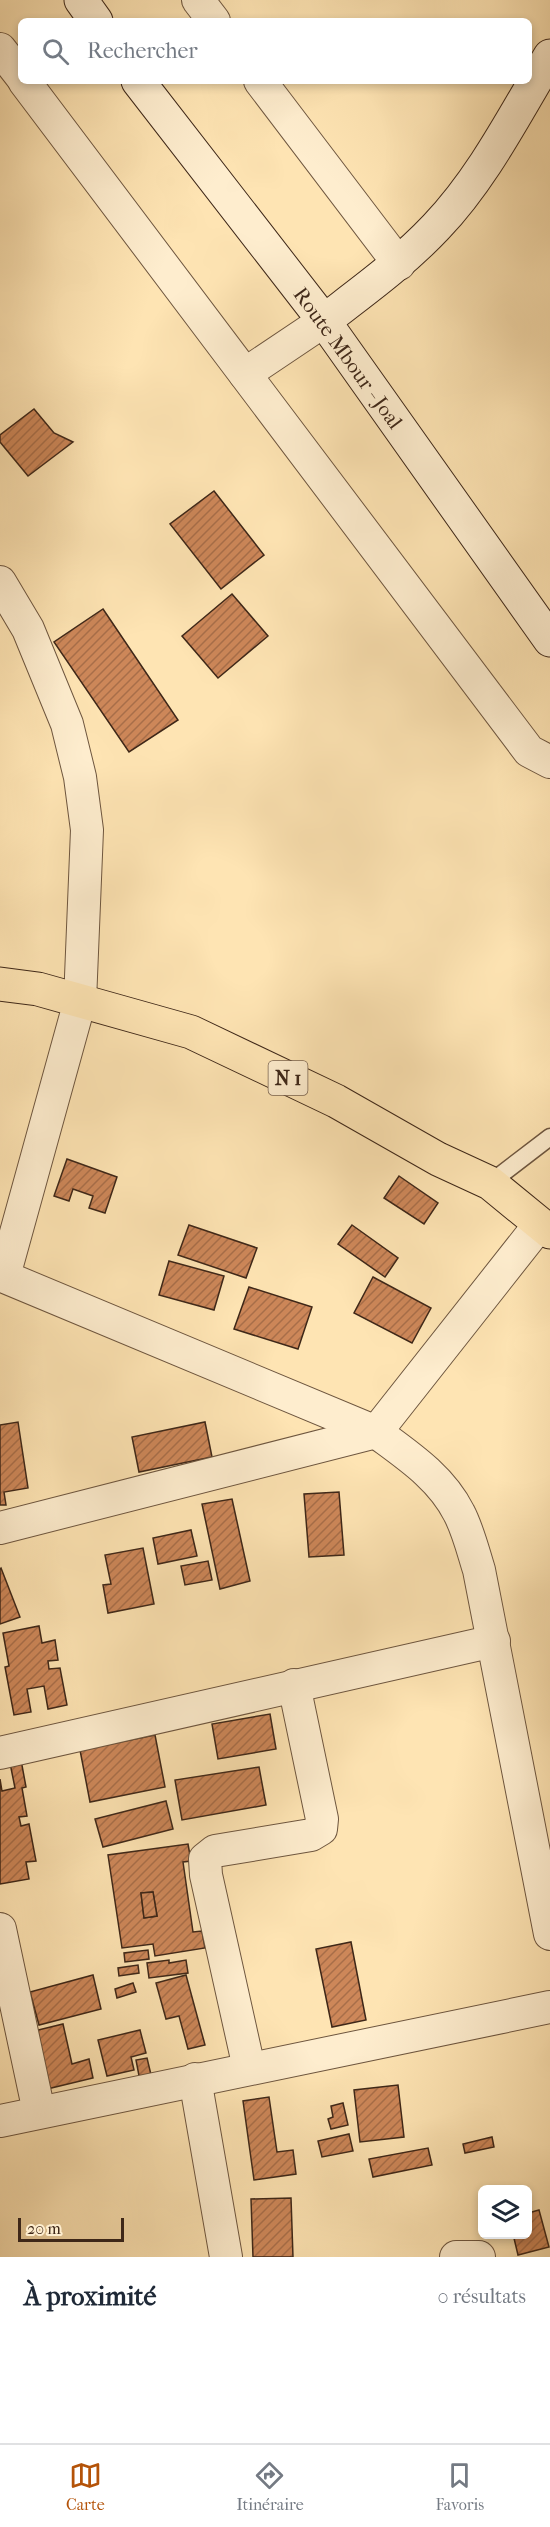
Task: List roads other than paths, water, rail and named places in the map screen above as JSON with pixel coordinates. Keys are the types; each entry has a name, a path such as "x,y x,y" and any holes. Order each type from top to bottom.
{"highway":[{"name":"N 1","path":"0,984 38,989 191,1032 336,1101 438,1159 490,1184 545,1228"}],"main road":[{"path":"81,0 94,18"},
{"path":"324,321 399,264 437,226 466,191 550,56"},
{"name":"Route Mbour - Joal","path":"140,84 324,321 550,640"}],"street":[{"path":"198,0 212,18"},
{"path":"0,49 18,72"},
{"path":"26,84 529,751 550,762"},
{"path":"262,84 399,264"},
{"path":"245,374 324,321"},
{"path":"0,582 28,629 67,724 80,777 87,830 80,1001 2,1275 376,1432 424,1467 444,1489 459,1513 479,1570 545,1889 550,1934"},
{"path":"0,1528 376,1432 545,1228"},
{"path":"0,1753 494,1641"},
{"path":"249,2068 206,1875 205,1860 215,1851 311,1835 321,1829 322,1819 294,1685"},
{"path":"0,1929 39,2112"},
{"path":"0,2121 550,2007"},
{"path":"195,2079 226,2257"},
{"path":"456,2257 479,2257"}],"lane":[{"path":"490,1184 550,1137"}]}
